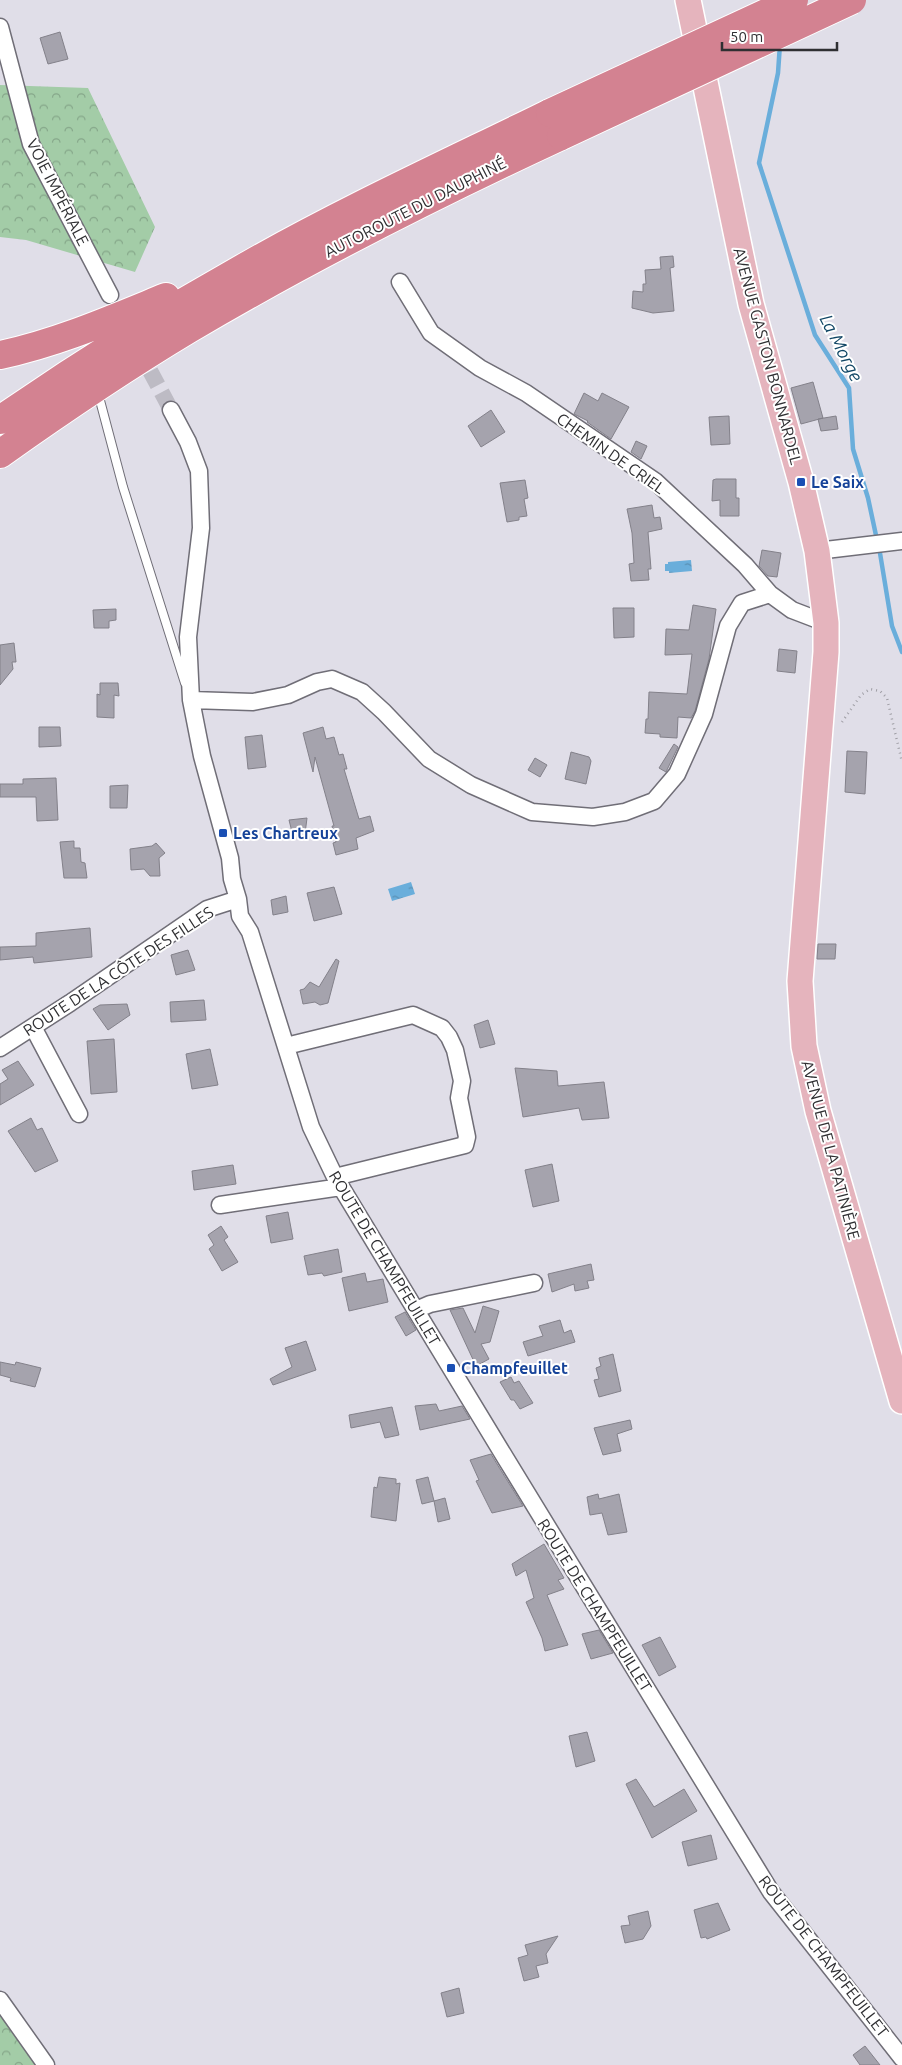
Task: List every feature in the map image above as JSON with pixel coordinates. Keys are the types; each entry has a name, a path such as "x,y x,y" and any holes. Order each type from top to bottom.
{"highway":[{"name":"AUTOROUTE DU DAUPHINÉ","path":"0,454 97,388 188,330 327,251 476,175 555,124 794,0"},
{"name":"AUTOROUTE DU DAUPHINÉ","path":"0,420 112,346 251,263 348,211 852,0"},
{"path":"0,355 71,334 251,263"}],"main road":[{"name":"AVENUE GASTON BONNARDEL","path":"688,0 751,304 801,482 817,552 826,624 825,684"},
{"name":"AVENUE DE LA PATINIÈRE","path":"825,684 800,981 804,1046 818,1111 902,1401"}],"street":[{"name":"VOIE IMPÉRIALE","path":"0,27 31,144 110,295"},
{"name":"CHEMIN DE CRIEL","path":"400,282 431,333 480,368 526,393 655,481 746,565 770,594 792,610 826,624"},
{"name":"ROUTE DE CHAMPFEUILLET","path":"171,410 188,442 199,471 201,528 188,637 191,700 202,756 230,858 232,879 238,899 240,916 250,932 311,1127 338,1182 771,1892 902,2058"},
{"path":"817,552 895,542"},
{"path":"191,700 253,702 288,695 317,682 332,679 362,692 429,759 472,786 532,812 594,817 625,812 654,800 677,774 704,714 728,626 742,603 770,594"},
{"name":"ROUTE DE LA CÔTE DES FILLES","path":"0,1048 207,909 238,899"},
{"path":"220,1205 338,1182 465,1145 467,1137 460,1098 462,1081 455,1050 442,1028 413,1015 286,1046"},
{"path":"33,1027 79,1114"},
{"path":"416,1310 430,1304 534,1283"},
{"path":"0,2000 46,2065"}],"lane":[{"path":"97,388 124,487 177,663 191,700"}],"path":[{"path":"820,731 837,728 856,705 861,695 870,689 880,691 887,698 902,762"}],"green space":[{"path":"0,85 88,88 155,227 135,272 26,240 0,237"},
{"path":"0,1995 36,2065 0,2065"}],"water":[{"path":"691,560 692,571 669,573 669,571 665,571 665,564 668,564 668,562"},
{"path":"411,882 415,894 392,901 388,889"}],"building":[{"path":"60,32 68,59 48,64 40,38"},
{"path":"673,256 674,267 670,268 674,311 653,313 632,308 633,291 643,292 643,284 646,284 645,270 661,269 660,257"},
{"path":"813,382 823,418 801,424 791,388"},
{"path":"584,393 598,401 602,393 629,407 611,439 588,421 574,414"},
{"path":"491,410 505,432 481,447 468,426"},
{"path":"729,416 730,444 711,445 709,417"},
{"path":"836,416 838,429 821,431 818,419"},
{"path":"636,441 647,446 641,459 631,452"},
{"path":"736,479 736,498 739,498 739,516 720,516 720,500 712,501 713,480"},
{"path":"525,480 528,498 524,499 527,516 519,517 519,520 507,522 500,483"},
{"path":"652,505 654,518 660,517 662,529 648,532 651,569 648,569 649,580 631,581 629,564 634,563 632,533 627,509"},
{"path":"762,550 781,553 777,577 768,576 759,566"},
{"path":"693,605 716,609 709,659 695,711 691,718 678,717 677,738 660,737 660,734 645,733 646,719 648,719 649,692 687,694 692,654 665,655 666,629 689,630"},
{"path":"613,608 634,608 634,637 614,638"},
{"path":"116,609 116,620 109,621 109,628 94,628 93,610"},
{"path":"14,643 16,662 12,662 13,669 0,685 0,645"},
{"path":"779,649 797,651 795,673 777,671"},
{"path":"100,683 118,683 119,696 114,695 114,718 97,717 97,694 100,695"},
{"path":"39,727 60,727 61,746 39,747"},
{"path":"323,727 326,739 334,737 339,755 343,754 347,769 344,769 359,819 370,816 374,831 356,838 358,849 336,855 333,843 336,842 332,826 334,826 315,757 313,772 303,733"},
{"path":"262,735 266,767 248,769 245,737"},
{"path":"674,744 678,747 666,772 659,768"},
{"path":"847,751 867,752 865,794 845,792"},
{"path":"571,752 589,757 591,761 586,784 565,779"},
{"path":"535,758 547,765 540,777 528,770"},
{"path":"56,778 58,820 37,821 36,797 0,797 0,784 23,784 23,779"},
{"path":"128,785 127,808 110,808 110,786"},
{"path":"307,818 305,834 292,832 289,820"},
{"path":"74,841 74,848 80,848 81,862 85,863 87,878 64,878 60,842"},
{"path":"156,843 165,853 159,858 160,876 150,876 144,869 131,870 130,849 152,846"},
{"path":"334,887 342,914 314,921 307,893"},
{"path":"286,896 288,912 273,915 271,900"},
{"path":"90,928 92,957 34,963 33,957 0,960 0,947 36,946 36,933"},
{"path":"818,944 836,944 835,959 817,959"},
{"path":"188,950 195,970 176,975 171,955"},
{"path":"336,959 339,961 328,1003 320,1005 315,1002 303,1004 300,990 304,989 310,982 319,987"},
{"path":"204,1000 206,1020 171,1022 170,1002"},
{"path":"127,1004 130,1015 108,1030 93,1009 100,1005"},
{"path":"488,1020 495,1044 480,1048 474,1025"},
{"path":"114,1039 117,1092 91,1094 87,1041"},
{"path":"210,1049 218,1085 192,1089 186,1054"},
{"path":"18,1061 34,1085 0,1105 0,1084 8,1079 2,1070"},
{"path":"515,1068 557,1071 558,1086 604,1082 609,1118 582,1120 579,1108 523,1117"},
{"path":"31,1118 37,1130 42,1128 58,1161 35,1172 8,1131"},
{"path":"552,1164 559,1201 533,1207 525,1170"},
{"path":"233,1165 236,1184 194,1190 192,1171"},
{"path":"288,1212 293,1239 271,1243 266,1216"},
{"path":"221,1226 228,1237 224,1240 238,1262 222,1271 209,1249 214,1245 208,1235"},
{"path":"338,1249 342,1272 324,1276 322,1273 308,1275 304,1256"},
{"path":"591,1264 594,1280 587,1281 589,1288 575,1291 574,1284 552,1292 548,1274"},
{"path":"365,1273 367,1282 383,1279 388,1302 349,1311 342,1278"},
{"path":"483,1306 499,1311 490,1342 481,1344 489,1359 476,1366 450,1310 463,1308 475,1333"},
{"path":"405,1312 416,1330 406,1336 395,1317"},
{"path":"560,1320 564,1333 571,1330 575,1342 528,1356 523,1342 543,1336 539,1326"},
{"path":"306,1341 316,1370 273,1385 270,1379 292,1367 285,1348"},
{"path":"613,1354 621,1391 599,1397 594,1380 599,1379 596,1368 601,1366 599,1358"},
{"path":"0,1362 15,1365 16,1362 41,1368 35,1387 10,1381 11,1378 0,1375"},
{"path":"511,1377 514,1383 519,1381 533,1403 520,1409 514,1400 511,1400 500,1382"},
{"path":"436,1404 439,1411 462,1406 470,1419 420,1430 415,1406"},
{"path":"392,1407 399,1435 385,1438 380,1422 351,1428 349,1415"},
{"path":"630,1420 632,1429 617,1434 621,1451 603,1455 594,1428"},
{"path":"491,1454 523,1506 492,1513 476,1481 479,1480 470,1460"},
{"path":"379,1477 396,1479 396,1484 400,1483 396,1521 371,1517 374,1487 377,1488"},
{"path":"428,1477 434,1501 422,1504 416,1480"},
{"path":"598,1494 599,1499 619,1494 627,1532 608,1535 602,1513 590,1515 587,1497"},
{"path":"445,1498 450,1519 438,1522 434,1501"},
{"path":"544,1544 564,1578 558,1580 564,1589 547,1595 568,1645 545,1651 542,1638 526,1602 534,1598 526,1570 516,1576 512,1564"},
{"path":"599,1630 613,1653 591,1659 582,1634"},
{"path":"660,1637 676,1667 659,1676 642,1645"},
{"path":"587,1732 595,1761 576,1767 569,1736"},
{"path":"636,1779 654,1807 684,1789 697,1811 652,1838 626,1784"},
{"path":"711,1835 717,1859 688,1866 682,1842"},
{"path":"718,1903 730,1930 707,1939 706,1937 701,1938 694,1910"},
{"path":"648,1911 651,1926 643,1939 625,1943 621,1926 630,1925 628,1916"},
{"path":"558,1936 546,1954 548,1963 536,1966 539,1977 524,1981 518,1958 528,1955 525,1945"},
{"path":"459,1988 464,2013 447,2017 441,1993"},
{"path":"865,2046 880,2065 860,2065 853,2055"}],"waterway":[{"name":"La Morge","path":"780,44 778,73 759,163 815,335 849,388 853,449 868,498 877,540"},
{"name":"La Morge","path":"879,547 892,626 902,652"}],"tunnel":[{"path":"139,350 171,410"}],"place":[{"name":"Le Saix","path":"801,482"},
{"name":"Les Chartreux","path":"223,833"},
{"name":"Champfeuillet","path":"451,1368"}]}
